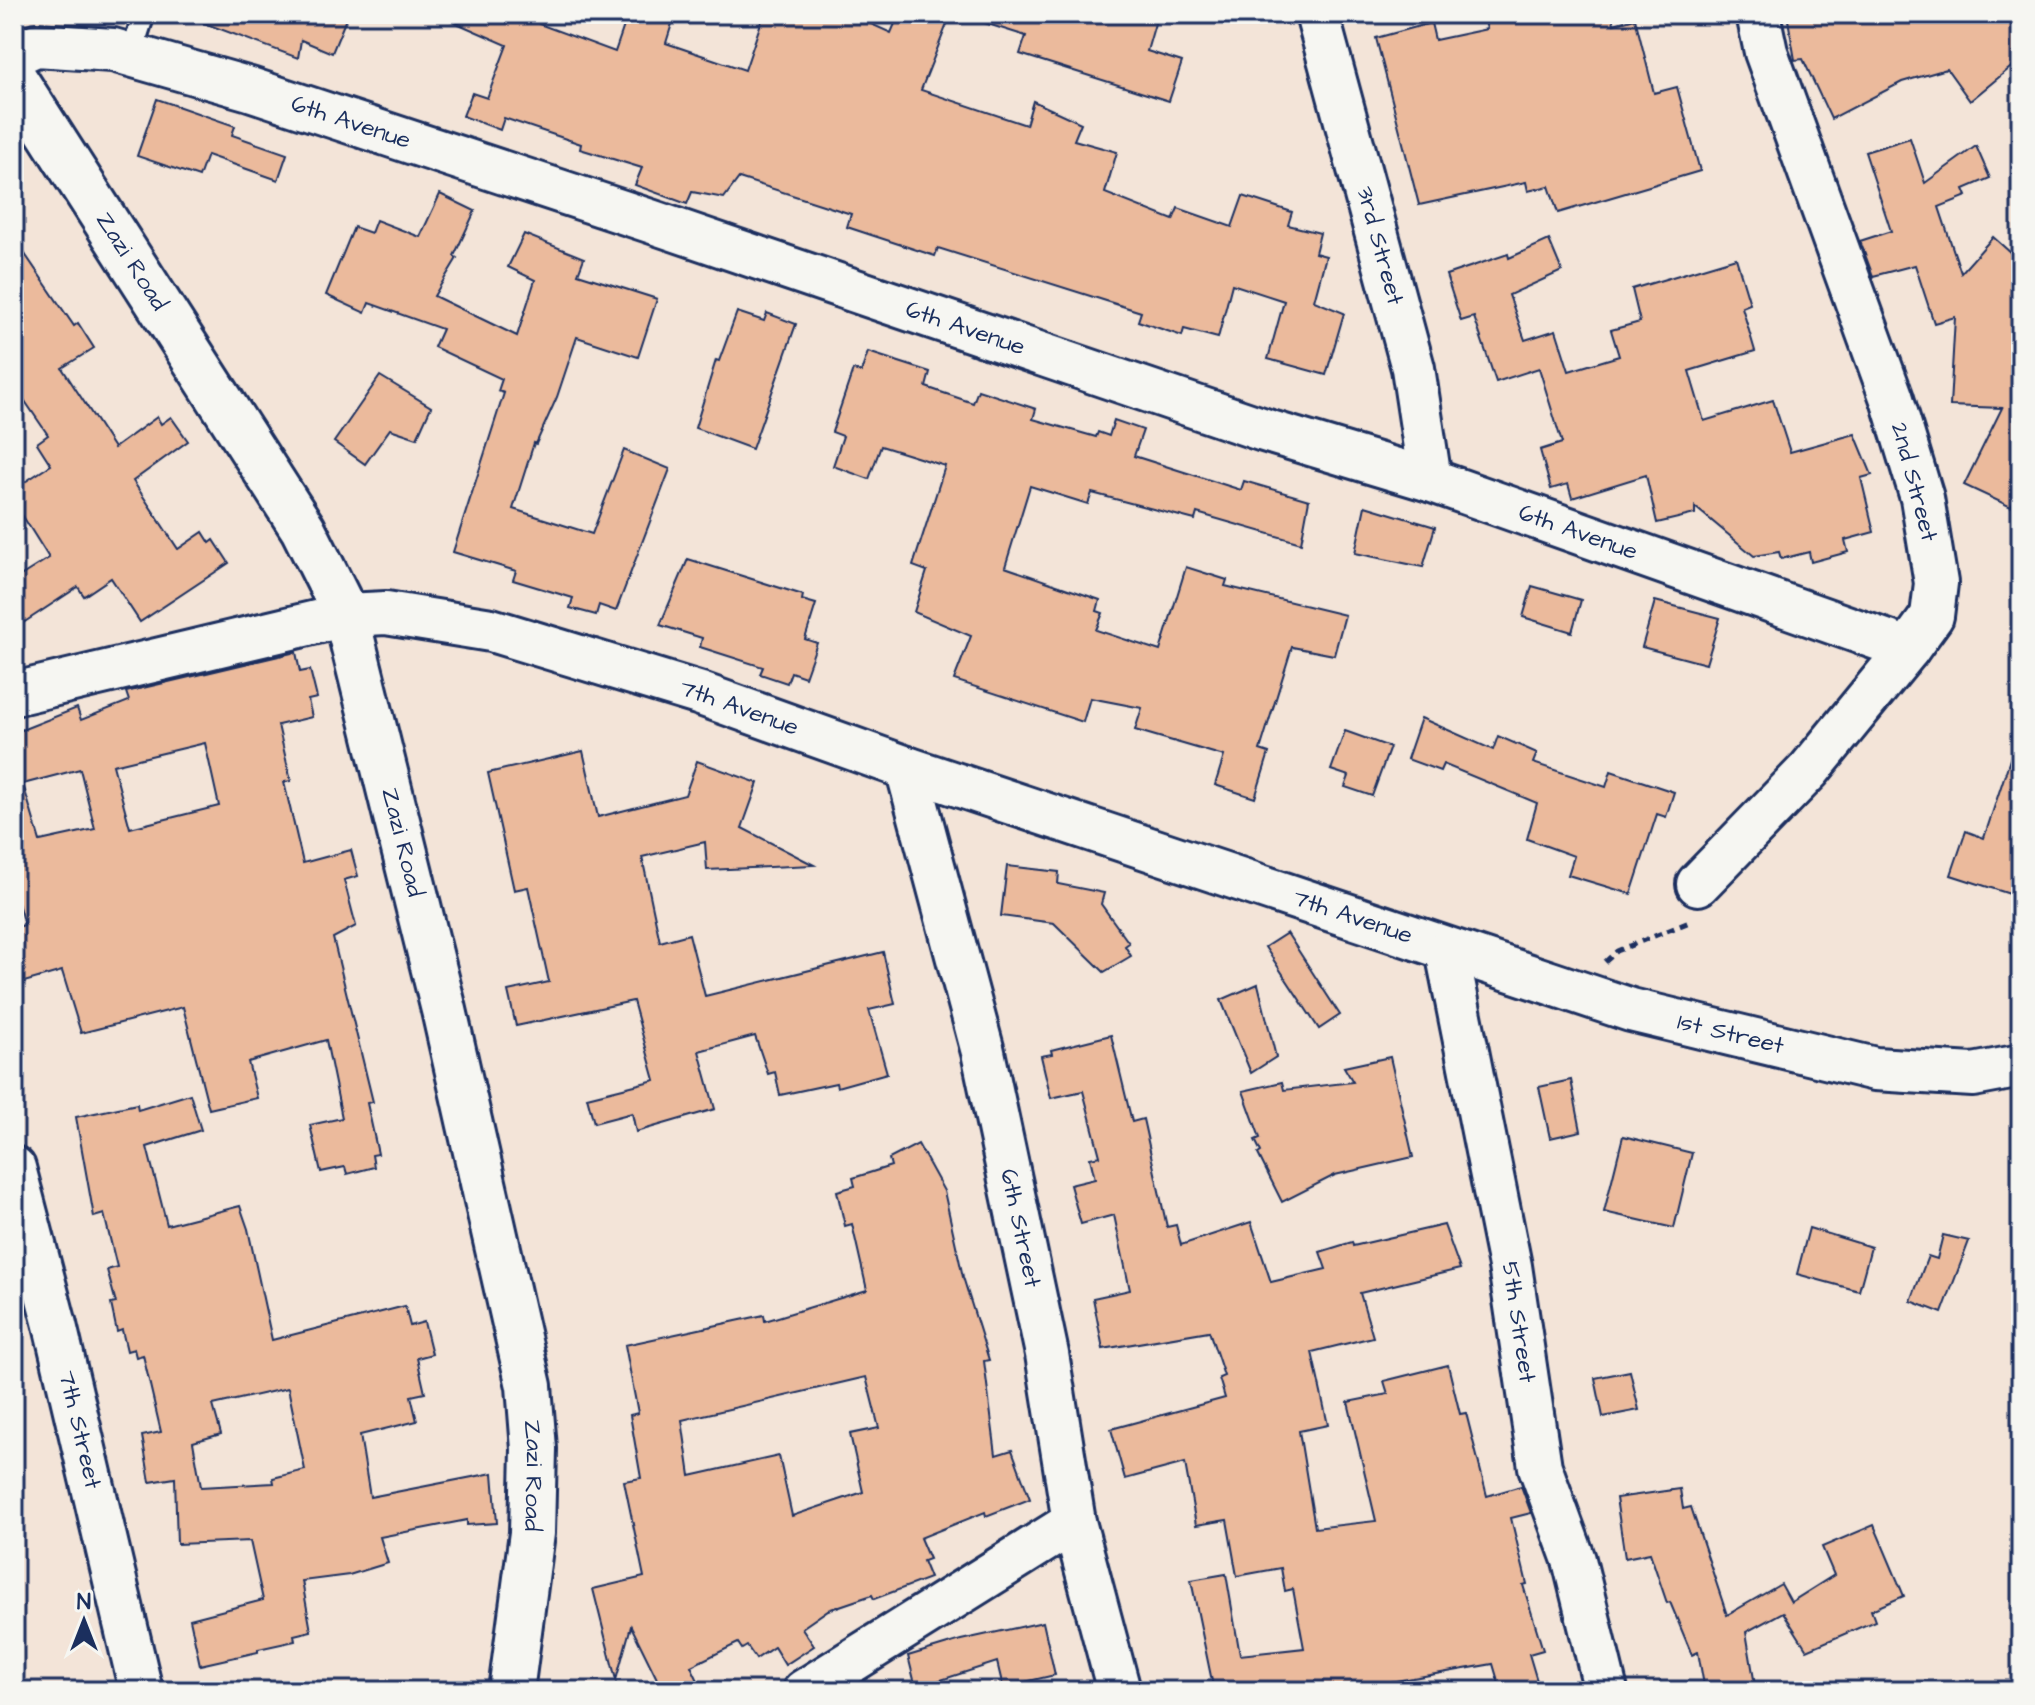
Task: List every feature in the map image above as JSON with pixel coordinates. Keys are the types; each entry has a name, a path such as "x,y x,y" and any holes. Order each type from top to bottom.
{"street":[{"name":"3rd Street","path":"1317,14 1413,368 1430,480"},
{"name":"2nd Street","path":"1698,884 1809,770 1908,649 1932,616 1936,583 1922,498 1892,399 1766,52 1758,14"},
{"name":"6th Avenue","path":"14,55 36,45 71,45 131,54 393,135 1264,430 1430,480 1908,649"},
{"name":"Zazi Road","path":"14,78 295,516 346,615 444,1010 529,1386 534,1449 532,1533 511,1691"},
{"name":"7th Avenue","path":"14,694 346,615 386,613 491,630 698,693 907,768 1447,951"},
{"name":"6th Street","path":"907,768 983,1052 1047,1354 1074,1522 1119,1691"},
{"name":"1st Street","path":"1447,951 1631,1010 1875,1069 1973,1075 2021,1066"},
{"name":"5th Street","path":"1447,951 1510,1266 1540,1467 1574,1560 1606,1691"},
{"name":"7th Street","path":"14,1168 55,1325 141,1691"},
{"path":"804,1691 1011,1558 1074,1522"}],"lane":[{"path":"131,54 144,14"}],"path":[{"path":"1592,997 1605,961 1617,951 1696,920 1700,910 1698,884"}],"building":[{"path":"188,14 348,14 332,53 301,40 298,58 188,17"},
{"path":"436,14 544,14 539,24 615,52 628,14 675,14 666,43 745,70 764,14 849,14 891,33 899,14 951,14 921,90 1026,125 1033,101 1081,123 1074,140 1117,152 1105,193 1173,220 1178,208 1232,227 1243,196 1292,212 1288,225 1320,233 1315,253 1326,256 1314,301 1344,313 1326,375 1268,359 1284,301 1232,284 1218,338 1184,329 1182,336 1138,321 1141,312 938,248 935,256 847,227 851,214 739,178 724,198 692,192 687,204 635,185 642,168 580,149 581,144 504,118 500,130 463,116 472,93 487,98 507,45"},
{"path":"976,14 1138,14 1156,20 1147,51 1182,62 1169,101 1020,54 1026,36 975,20"},
{"path":"1483,14 1612,14 1614,24 1635,18 1654,93 1677,87 1700,171 1558,213 1549,186 1528,191 1526,182 1419,205 1376,38 1431,23 1435,40 1487,29"},
{"path":"1787,14 2003,14 2021,35 2021,59 1970,101 1947,69 1902,82 1831,119 1803,59 1795,60"},
{"path":"157,99 235,126 232,135 287,154 278,180 207,155 199,177 137,156"},
{"path":"1910,138 1925,183 1976,146 1990,178 1964,189 1967,196 1939,207 1961,273 1993,237 2021,262 2021,486 2011,507 1964,485 2002,408 1950,406 1955,317 1934,323 1915,265 1873,276 1860,241 1891,231 1865,152"},
{"path":"440,194 475,211 454,256 457,258 434,296 517,336 535,280 508,267 524,234 584,258 578,274 657,299 638,357 577,337 557,397 534,443 513,509 592,534 624,450 670,469 616,611 599,605 596,615 570,608 573,598 513,580 516,571 453,552 504,393 498,391 502,379 434,347 442,329 369,303 365,313 326,295 354,227 371,233 376,220 420,237"},
{"path":"14,238 74,326 78,323 94,348 62,368 114,448 157,417 161,424 171,417 188,441 133,481 178,549 203,532 210,543 214,540 229,563 140,622 111,578 84,596 78,587 14,629 14,580 49,558 14,502 14,489 51,465 37,443 48,435 14,385"},
{"path":"1549,240 1562,271 1509,295 1525,340 1556,330 1569,371 1619,356 1611,330 1640,322 1632,289 1736,258 1750,304 1742,307 1755,351 1689,371 1704,421 1773,400 1790,452 1855,434 1872,475 1861,478 1874,532 1845,540 1848,552 1811,562 1809,552 1781,559 1779,552 1754,556 1695,507 1695,514 1657,523 1646,475 1572,498 1568,484 1551,489 1540,450 1562,443 1539,368 1496,382 1474,317 1461,321 1446,275 1508,254 1509,258"},
{"path":"737,312 764,321 767,313 796,324 752,449 695,428 716,360 719,361"},
{"path":"868,352 930,372 926,387 973,403 978,390 1036,409 1033,419 1096,437 1098,432 1109,436 1114,420 1143,430 1134,456 1241,490 1244,481 1309,500 1301,543 1197,513 1195,520 1092,493 1088,504 1030,486 1005,567 1100,600 1097,611 1103,613 1096,630 1160,651 1186,567 1227,580 1225,586 1345,615 1334,655 1292,647 1260,750 1269,753 1255,798 1215,785 1224,756 1135,730 1142,708 1090,698 1083,722 954,680 971,636 914,612 927,571 913,566 945,466 881,446 869,479 833,466 843,436 832,432 853,370 861,372"},
{"path":"380,376 431,407 417,438 390,429 365,464 334,442"},
{"path":"1365,506 1435,527 1423,567 1355,553"},
{"path":"688,559 803,595 802,600 816,604 805,639 817,643 805,677 791,672 787,683 760,674 763,667 700,647 702,638 660,625"},
{"path":"1532,586 1581,600 1572,632 1523,617"},
{"path":"1655,601 1720,618 1706,664 1642,647"},
{"path":"296,652 300,672 310,670 317,698 308,700 312,717 278,725 291,781 284,782 303,863 351,850 358,876 344,880 356,926 333,938 373,1102 367,1103 378,1154 372,1155 374,1167 347,1174 345,1167 321,1172 310,1125 342,1118 326,1040 248,1062 257,1098 209,1109 183,1007 81,1033 62,971 14,985 14,928 24,925 14,888 14,733 77,708 81,720 129,701 126,692","holes":["205,743 219,806 130,828 113,765","80,769 95,829 40,841 23,784"]},
{"path":"1421,718 1493,750 1498,736 1537,753 1533,763 1606,787 1611,771 1674,792 1666,817 1657,814 1631,894 1568,875 1574,856 1527,839 1537,803 1443,764 1440,771 1407,759"},
{"path":"1345,731 1390,747 1372,796 1345,787 1349,776 1331,770"},
{"path":"2016,741 2021,742 2021,880 2016,896 1951,875 1966,831 1984,838"},
{"path":"583,751 598,817 685,795 697,761 758,783 742,828 814,865 707,870 705,842 642,857 660,942 689,934 705,996 883,952 895,1004 869,1010 887,1073 837,1087 836,1083 780,1095 775,1072 768,1074 755,1036 699,1051 715,1109 636,1132 632,1113 594,1123 587,1097 655,1080 633,1001 516,1026 508,991 549,982 528,887 514,890 488,773"},
{"path":"1007,866 1059,872 1058,884 1104,893 1101,904 1129,943 1125,946 1131,956 1104,972 1054,923 1001,916"},
{"path":"1287,933 1340,1015 1319,1029 1265,947"},
{"path":"1258,984 1276,1057 1251,1073 1221,1000"},
{"path":"1111,1035 1132,1122 1143,1119 1167,1227 1176,1225 1181,1245 1251,1222 1271,1282 1326,1269 1320,1252 1352,1242 1353,1246 1444,1225 1460,1269 1360,1293 1373,1337 1312,1352 1328,1425 1299,1431 1315,1528 1376,1521 1348,1402 1388,1394 1384,1381 1448,1365 1460,1414 1466,1413 1487,1496 1521,1486 1531,1513 1511,1518 1527,1584 1523,1585 1543,1650 1529,1654 1540,1691 1501,1691 1493,1664 1356,1688 1329,1687 1329,1691 1214,1691 1191,1580 1226,1574 1240,1655 1304,1648 1293,1589 1285,1591 1281,1568 1237,1576 1227,1520 1196,1525 1185,1463 1125,1479 1111,1429 1225,1398 1219,1378 1224,1376 1209,1331 1103,1349 1093,1298 1130,1290 1114,1215 1081,1224 1070,1185 1095,1179 1090,1158 1100,1156 1083,1091 1051,1098 1041,1056 1052,1054 1051,1050"},
{"path":"1390,1057 1413,1157 1335,1175 1282,1202 1258,1154 1261,1152 1255,1140 1260,1138 1243,1091 1282,1082 1284,1090 1353,1082 1344,1067"},
{"path":"1571,1080 1581,1131 1550,1138 1539,1087"},
{"path":"190,1094 201,1130 147,1147 167,1225 240,1206 248,1229 272,1340 405,1306 410,1326 424,1322 432,1354 417,1358 425,1393 411,1396 417,1421 360,1435 370,1497 493,1473 497,1523 467,1525 467,1520 380,1537 388,1563 349,1575 302,1581 311,1631 294,1635 295,1641 200,1665 190,1619 263,1600 250,1541 177,1544 175,1478 150,1482 142,1436 161,1432 143,1355 136,1357 134,1349 127,1351 122,1330 117,1332 111,1304 116,1303 107,1270 117,1267 104,1214 94,1217 76,1117 137,1104 138,1110","holes":["288,1388 305,1470 273,1478 274,1483 201,1487 193,1442 221,1434 213,1405"]},
{"path":"1623,1136 1692,1153 1674,1228 1604,1212"},
{"path":"918,1144 944,1191 963,1277 989,1360 984,1361 996,1455 1012,1450 1030,1499 986,1516 985,1512 920,1538 929,1559 923,1561 930,1578 874,1599 872,1595 828,1610 802,1628 814,1646 785,1665 774,1647 756,1659 747,1646 742,1649 738,1643 691,1666 703,1691 663,1691 631,1626 616,1680 593,1589 644,1577 624,1481 641,1478 630,1415 638,1413 625,1345 764,1315 765,1321 867,1290 852,1224 845,1226 837,1191 855,1186 853,1178 891,1166 889,1159","holes":["866,1377 879,1428 850,1434 863,1492 792,1516 779,1456 690,1476 682,1420"]},
{"path":"1809,1228 1871,1247 1859,1291 1797,1274"},
{"path":"1943,1235 1969,1241 1942,1313 1911,1301 1928,1256 1937,1259"},
{"path":"1630,1371 1639,1410 1603,1417 1595,1378"},
{"path":"1680,1489 1683,1509 1691,1507 1727,1615 1781,1584 1791,1602 1834,1575 1822,1547 1874,1525 1904,1596 1871,1610 1875,1621 1807,1650 1783,1612 1746,1632 1756,1691 1705,1691 1698,1652 1692,1655 1670,1602 1667,1603 1650,1553 1625,1558 1616,1498"},
{"path":"1043,1622 1055,1675 1003,1687 997,1662 916,1688 908,1656 961,1640"}]}
